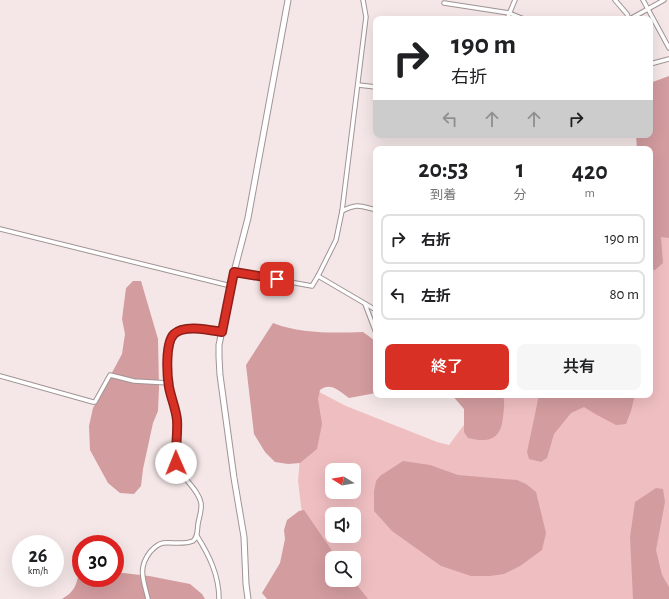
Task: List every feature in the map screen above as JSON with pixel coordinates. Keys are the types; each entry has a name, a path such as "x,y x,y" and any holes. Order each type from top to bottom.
{"street":[{"path":"248,599 242,516 234,478 220,369 219,345 234,272 248,218 288,0"},
{"path":"234,272 312,286 336,240 342,211 366,16 363,0"},
{"path":"508,16 515,0"},
{"path":"616,0 628,16"},
{"path":"642,0 651,16"},
{"path":"635,16 664,0"},
{"path":"444,3 510,13 517,16"},
{"path":"653,19 669,48"},
{"path":"653,63 669,59"},
{"path":"358,86 373,87"},
{"path":"342,211 353,205 359,205 373,209"},
{"path":"0,229 231,286"},
{"path":"318,276 373,308"},
{"path":"365,304 373,325"},
{"path":"148,599 142,576 144,563 148,555 155,547 162,543 189,543 195,540 197,536 201,504 198,495 176,463 175,450 177,420 168,383 168,350 171,338 180,330 191,328 222,332"},
{"path":"0,376 93,402 95,402 110,375 134,381 168,383"},
{"path":"197,536 216,575 219,588 219,599"}],"shaded area":[{"path":"669,76 669,238 661,237 663,263 655,270 653,270 653,146 637,146 636,138 653,138 653,82"},
{"path":"669,144 669,599 353,599 345,587 361,587 361,551 325,551 304,530 298,481 306,385 346,406 437,442 449,445 472,414 468,398 653,398 653,150"},
{"path":"133,281 141,281 158,339 159,388 158,411 153,423 143,469 141,486 134,494 120,493 108,483 90,450 89,426 93,408 122,354 125,334 122,319 126,288"},
{"path":"273,323 284,327 306,331 363,332 373,339 373,394 349,398 335,388 328,387 320,390 318,399 322,424 317,449 300,463 288,464 275,462 265,452 254,434 246,365"},
{"path":"455,398 504,398 502,425 500,431 492,438 487,440 468,438 464,432 464,409"},
{"path":"538,398 634,398 626,424 616,425 584,407 571,413 554,434 547,458 541,462 529,459 527,452"},
{"path":"403,461 430,465 458,475 517,480 526,484 536,492 546,533 542,550 520,566 504,574 471,576 441,566 392,531 374,511 374,491 376,481 380,476"},
{"path":"656,488 663,489 665,502 656,550 662,575 669,587 669,599 633,599 630,537 635,502"},
{"path":"304,510 325,541 325,543 327,543 332,551 325,551 325,587 359,587 368,599 267,599 262,593 280,563 285,539 284,530 287,520 299,511"},
{"path":"124,573 190,584 202,594 205,599 62,599 74,588 124,587"}],"route":[{"path":"176,463 175,450 177,420 168,379 168,350 171,338 177,332 191,328 222,332 234,272 277,279"}]}
